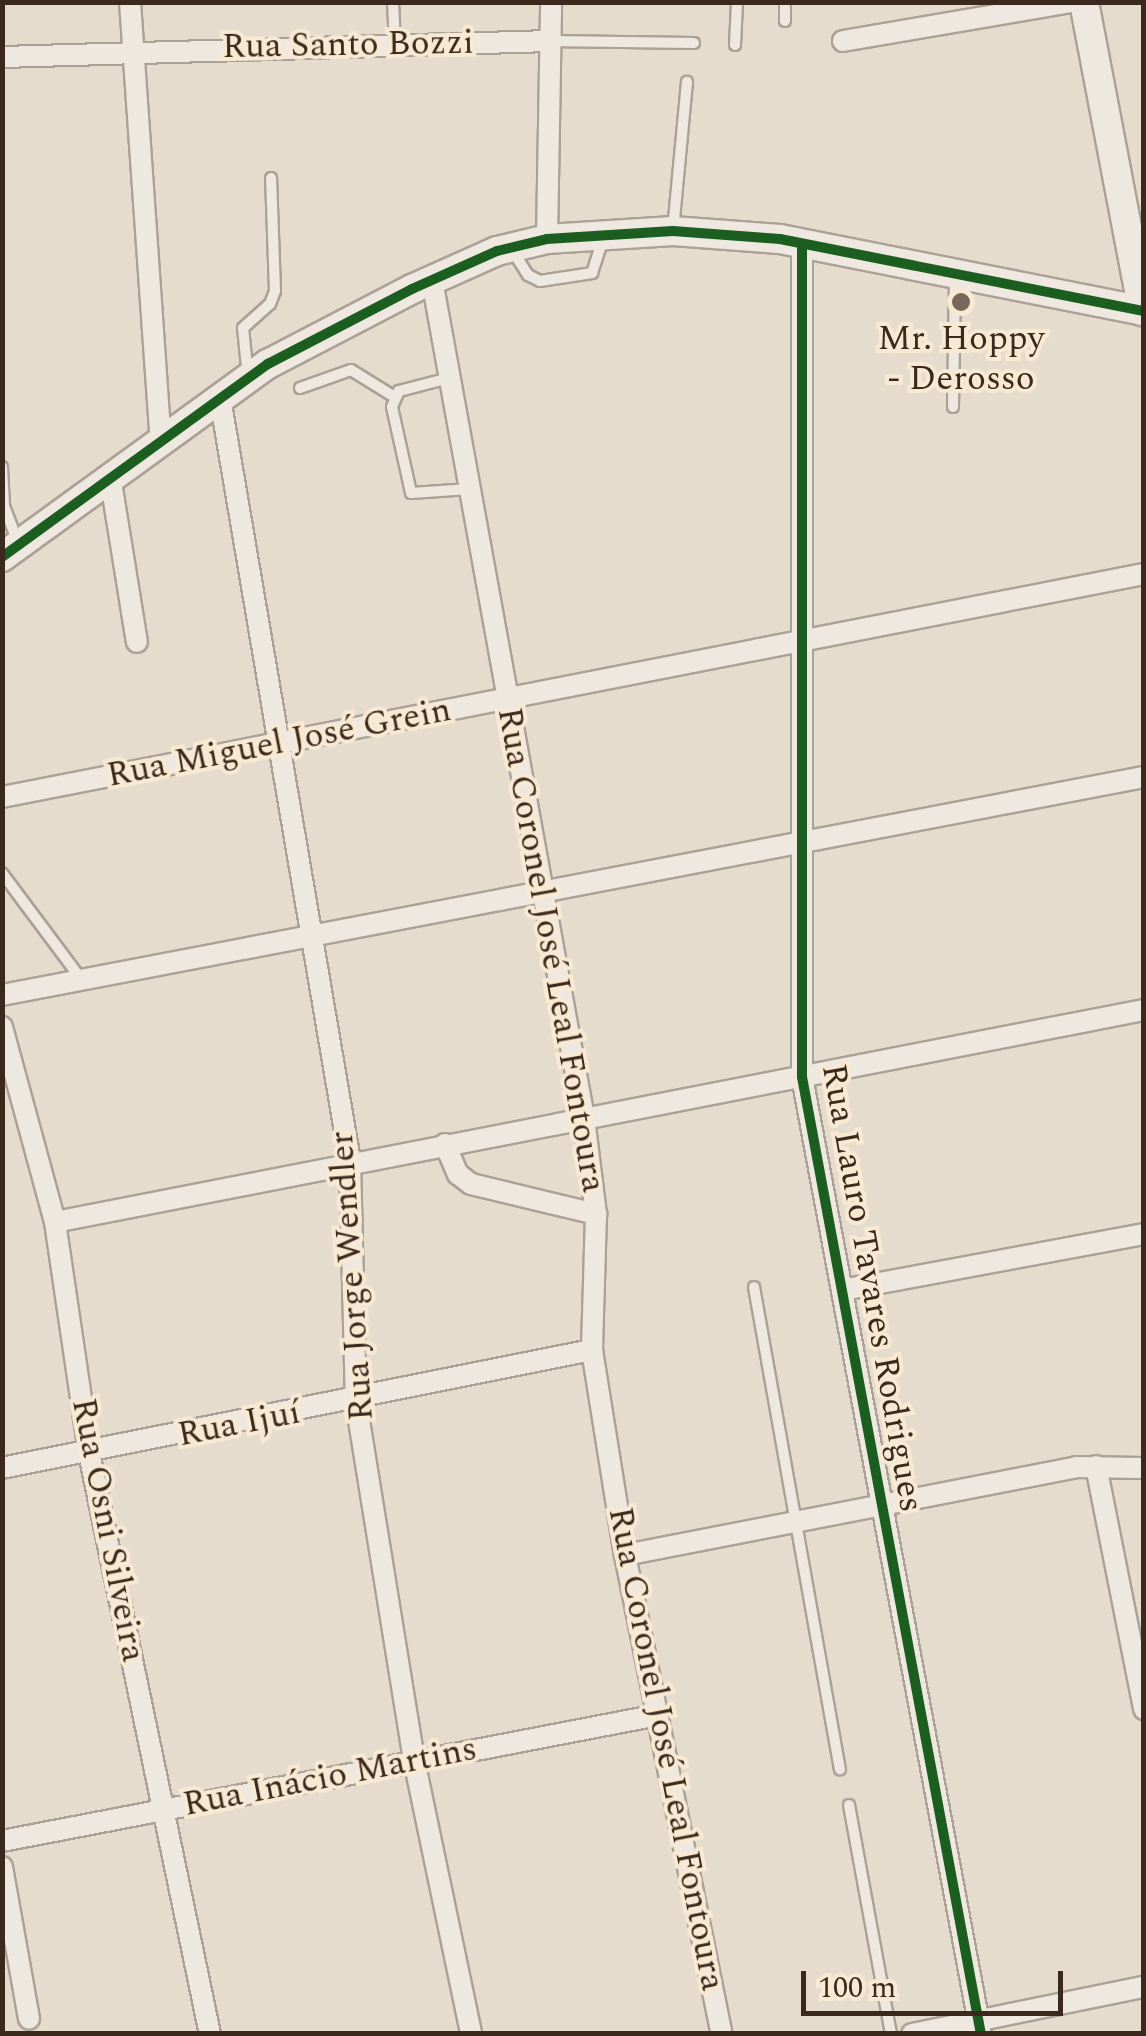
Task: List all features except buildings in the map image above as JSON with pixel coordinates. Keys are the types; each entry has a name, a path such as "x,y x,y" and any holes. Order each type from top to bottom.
{"main road":[{"path":"10,550 248,378 432,280 511,248 548,239 673,231 802,244 1143,312 1084,2"}],"street":[{"path":"130,2 161,441"},
{"path":"548,239 550,2"},
{"path":"843,41 1072,2"},
{"name":"Rua Santo Bozzi","path":"2,56 134,49 550,41"},
{"name":"Rua Lauro Tavares Rodrigues","path":"802,244 802,1077 980,2027"},
{"name":"Rua Coronel José Leal Fontoura","path":"432,280 584,1118 596,1214 592,1350 625,1556 722,2034"},
{"name":"Rua Jorge Wendler","path":"220,398 350,1161 356,1402 414,1760 471,2034"},
{"path":"110,476 137,642"},
{"name":"Rua Miguel José Grein","path":"2,797 1144,574"},
{"path":"2,995 1144,777"},
{"path":"55,1222 350,1161 1144,1010"},
{"name":"Rua Osni Silveira","path":"2,1027 55,1222 90,1453 210,2034"},
{"path":"444,1144 458,1174 471,1184 596,1214"},
{"path":"842,1290 1144,1234"},
{"name":"Rua Ijuí","path":"2,1468 356,1402 592,1350"},
{"path":"625,1556 881,1502 1096,1466 1144,1468"},
{"path":"1096,1466 1144,1709"},
{"name":"Rua Inácio Martins","path":"2,1841 658,1715"},
{"path":"2,1866 28,2019"},
{"path":"912,2034 980,2027 1144,1988"}],"lane":[{"path":"392,2 394,44"},
{"path":"735,45 737,2"},
{"path":"784,21 785,2"},
{"name":"Rua Santo Bozzi","path":"550,41 694,43"},
{"path":"673,231 687,82"},
{"path":"248,378 243,328 270,304 274,291 271,178"},
{"path":"511,248 528,275 540,281 592,272 604,236"},
{"path":"953,407 955,274"},
{"path":"300,388 351,370 393,396 412,493 470,489"},
{"path":"393,396 449,378"},
{"path":"2,467 10,550"},
{"path":"2,873 81,980"},
{"path":"754,1288 792,1520 840,1768"},
{"path":"849,1805 891,2034"}],"cycle path":[{"path":"2,557 268,364 412,289 497,251 547,239 673,231 780,239 1144,311"},
{"path":"802,244 802,1077 981,2034"}],"place":[{"name":"Mr. Hoppy - Derosso","path":"961,302"}]}
